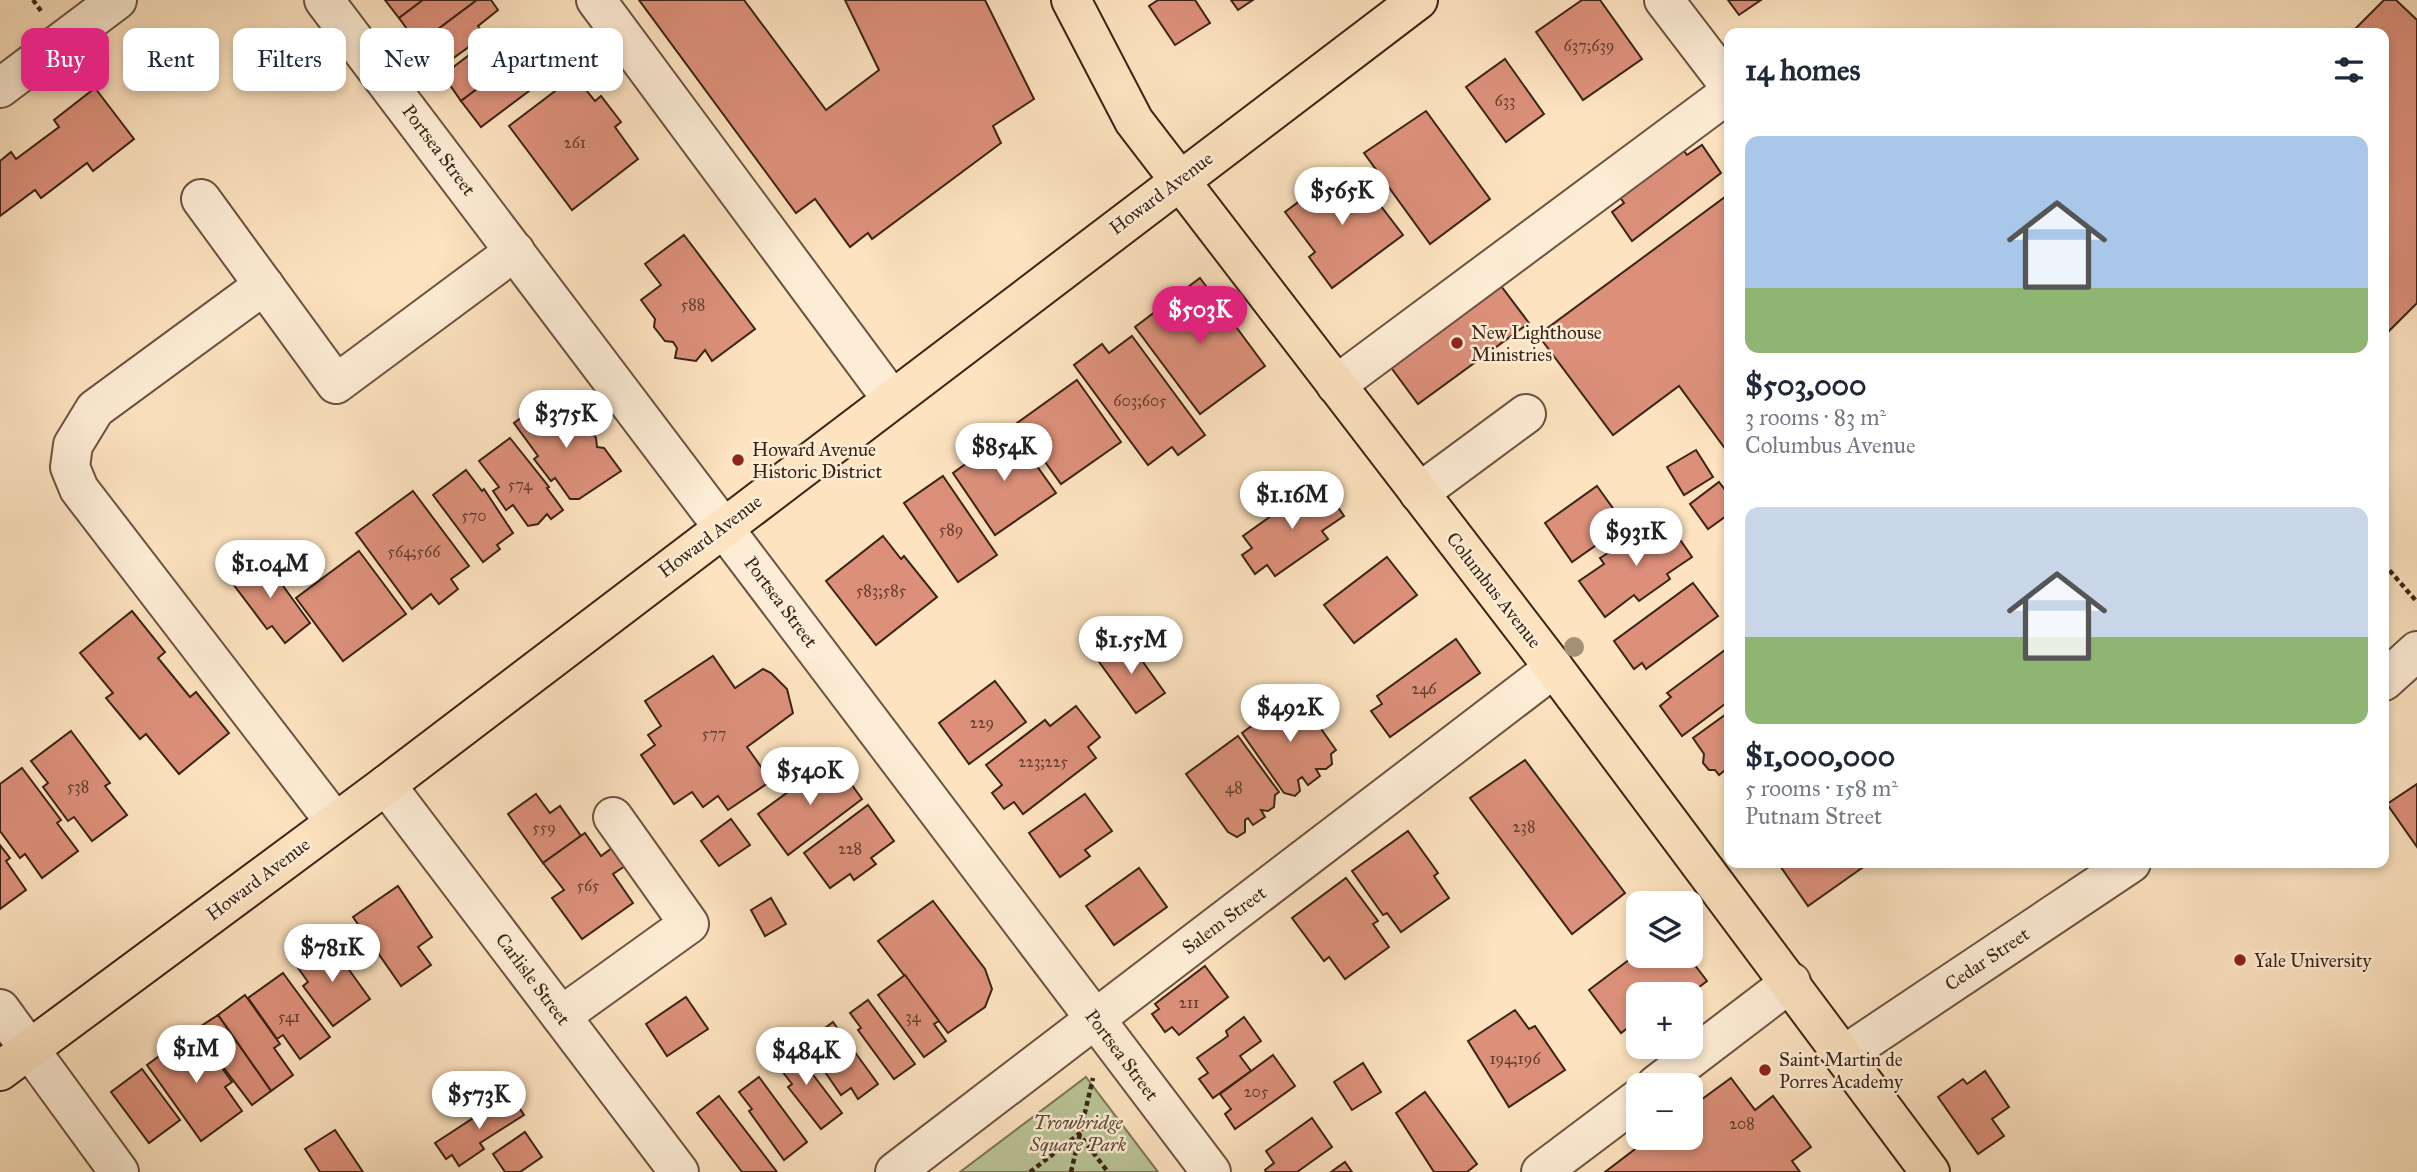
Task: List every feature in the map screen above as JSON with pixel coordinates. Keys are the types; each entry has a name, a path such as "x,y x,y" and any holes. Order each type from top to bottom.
{"main road":[{"name":"Columbus Avenue","path":"1071,0 1133,121 1554,668 1791,982 1930,1172"},
{"name":"Howard Avenue","path":"15,1060 386,785 891,398 1418,0"}],"street":[{"path":"0,88 117,0"},
{"name":"Portsea Street","path":"324,0 1211,1172"},
{"path":"596,0 891,398"},
{"path":"1664,0 1724,78"},
{"path":"1336,385 1724,97"},
{"path":"201,199 336,384 515,251"},
{"path":"264,285 95,409 74,445 70,467 79,489 335,822"},
{"path":"1419,493 1526,414"},
{"path":"2389,676 2417,651"},
{"name":"Salem Street","path":"895,1172 1554,668"},
{"name":"Carlisle Street","path":"386,785 680,1172"},
{"path":"561,1016 689,923 613,817"},
{"name":"Cedar Street","path":"1844,1055 2124,868"},
{"path":"1672,1073 1791,982"},
{"path":"0,1009 15,1060 119,1172"},
{"path":"1541,1172 1626,1107"}],"path":[{"path":"33,0 44,15"},
{"path":"2389,570 2417,602"},
{"path":"1071,1172 1093,1077"},
{"path":"1030,1172 1079,1134"},
{"path":"1079,1134 1108,1172"}],"green space":[{"name":"Trowbridge Square Park","path":"1086,1077 1158,1172 960,1172"}],"building":[{"path":"385,0 423,0 399,18"},
{"path":"423,0 477,0 439,28 406,28 399,18"},
{"path":"477,0 491,0 498,10 478,26 480,28 468,28 468,47 454,58 454,28 439,28"},
{"path":"639,0 744,0 826,110 879,70 845,0 985,0 1034,99 993,126 1001,143 872,239 868,233 850,247 815,199 796,213"},
{"path":"1158,0 1195,0 1210,23 1175,45 1149,6"},
{"path":"1231,0 1253,0 1238,10"},
{"path":"1582,0 1600,0 1642,59 1583,100 1536,32"},
{"path":"1728,0 1761,0 1739,15"},
{"path":"2384,0 2396,0 2417,20 2417,303 2389,331 2389,28 2356,28"},
{"path":"468,56 468,91 474,91 461,101 454,91 454,67"},
{"path":"1505,59 1544,114 1506,142 1466,87"},
{"path":"91,91 97,91 134,139 93,171 87,163 41,198 35,190 0,216 0,161 11,152 16,159 59,127 54,120"},
{"path":"474,91 529,91 481,127 461,101"},
{"path":"555,91 587,91 595,101 601,96 621,122 615,127 638,159 572,210 509,126"},
{"path":"1426,111 1490,199 1430,244 1364,153"},
{"path":"1677,141 1687,155 1702,145 1721,173 1632,241 1612,212 1624,203 1614,189"},
{"path":"1344,168 1375,209 1380,205 1403,235 1332,288 1309,257 1315,252 1285,212"},
{"path":"1724,198 1724,447 1679,386 1613,435 1538,335"},
{"path":"684,235 755,329 712,361 705,350 696,361 675,358 677,348 673,342 665,341 654,327 655,319 641,300 661,285 645,264"},
{"path":"1200,278 1265,366 1200,414 1135,327"},
{"name":"New Lighthouse Ministries","path":"1495,278 1529,323 1418,404 1387,362"},
{"path":"1132,336 1205,435 1178,455 1172,447 1148,465 1074,365 1102,344 1109,353"},
{"path":"1077,380 1121,442 1061,484 1017,423"},
{"path":"551,396 575,429 580,425 587,426 596,438 597,447 604,448 621,471 579,499 570,499 555,478 551,481 534,459 538,456 514,423"},
{"path":"1012,431 1056,493 995,535 953,473"},
{"path":"510,438 549,487 547,488 563,510 551,519 547,514 538,524 528,526 513,505 506,510 493,491 499,487 479,461"},
{"path":"1696,450 1713,477 1684,495 1667,467"},
{"path":"466,470 482,491 484,489 513,533 497,545 500,549 483,562 433,495"},
{"path":"943,476 997,555 958,582 904,503"},
{"path":"1320,481 1344,516 1322,531 1328,539 1275,576 1267,565 1255,574 1242,555 1252,548 1243,536"},
{"path":"1719,482 1724,488 1724,518 1708,529 1690,504"},
{"path":"1597,486 1625,525 1572,562 1545,523"},
{"path":"413,491 469,566 451,579 458,589 439,604 431,594 412,609 356,533"},
{"path":"1665,518 1692,557 1667,574 1670,579 1639,601 1634,595 1605,617 1579,581 1604,564 1600,558"},
{"path":"883,536 901,559 904,556 937,597 876,645 826,581"},
{"path":"359,551 406,614 343,661 296,598"},
{"path":"262,557 310,623 285,643 272,626 267,629 230,580"},
{"path":"1387,557 1417,595 1354,643 1324,605"},
{"path":"1693,583 1718,616 1646,669 1642,663 1634,669 1614,641"},
{"path":"132,611 165,652 158,658 190,697 196,692 229,733 179,774 146,734 140,739 106,698 113,693 80,653"},
{"path":"1126,638 1165,693 1136,713 1097,659"},
{"path":"1456,639 1480,673 1390,737 1371,711 1382,704 1377,696"},
{"path":"1724,651 1724,705 1682,736 1660,706 1671,697 1667,693"},
{"path":"713,656 735,688 763,669 771,673 787,689 793,713 747,747 771,781 728,810 718,796 703,807 692,792 674,804 641,755 655,745 648,735 661,726 645,701"},
{"path":"995,681 1026,722 969,764 939,723"},
{"path":"1295,692 1336,750 1331,754 1332,764 1326,769 1316,769 1320,776 1308,785 1302,777 1298,780 1300,791 1295,796 1284,793 1242,733 1261,719 1257,713 1271,702 1275,707"},
{"path":"1076,706 1100,737 1088,747 1096,758 1023,814 1014,802 1004,809 992,793 1002,785 986,765 1045,720 1050,726"},
{"path":"1724,716 1724,771 1719,775 1715,770 1709,770 1703,763 1704,754 1693,738"},
{"path":"71,731 110,783 105,786 127,815 92,841 74,817 68,821 43,787 48,783 31,761"},
{"path":"1238,736 1279,792 1275,795 1274,807 1268,811 1261,810 1265,817 1253,825 1248,818 1245,820 1245,832 1237,837 1228,832 1186,774"},
{"path":"833,759 862,799 788,855 758,814"},
{"path":"1525,760 1625,893 1572,934 1470,798"},
{"path":"22,768 61,820 57,823 78,851 42,878 25,854 20,858 0,831 0,784"},
{"path":"2417,784 2417,847 2389,807 2389,803"},
{"path":"536,794 550,813 560,806 581,836 543,863 508,814"},
{"path":"1085,794 1112,831 1085,850 1090,856 1060,877 1029,833"},
{"path":"868,805 894,841 871,858 876,864 854,880 850,874 830,888 804,853"},
{"path":"731,819 750,845 719,866 701,841"},
{"path":"1408,831 1438,873 1434,876 1449,898 1401,932 1387,913 1383,915 1352,871"},
{"path":"585,833 601,856 612,848 625,866 613,874 633,903 582,939 552,898 564,890 543,863"},
{"path":"0,845 10,858 6,861 26,890 0,909"},
{"path":"1139,868 1167,907 1114,945 1086,906"},
{"path":"1781,868 1862,868 1808,906"},
{"path":"1346,878 1378,921 1373,924 1389,947 1345,979 1329,957 1324,961 1292,918"},
{"path":"398,886 432,937 418,947 431,965 401,986 353,917"},
{"path":"771,898 786,924 765,936 751,910"},
{"path":"933,901 985,969 992,989 985,1007 948,1033 878,941"},
{"path":"329,942 370,999 333,1026 303,986 308,982 296,965"},
{"path":"1626,962 1626,968 1697,968 1707,981 1703,984 1626,982 1626,1029 1621,1033 1589,990"},
{"path":"1205,966 1228,997 1179,1035 1172,1027 1165,1032 1152,1014 1159,1009 1155,1004"},
{"path":"283,973 330,1037 300,1059 283,1035 277,1039 248,998"},
{"path":"905,975 939,1021 934,1024 946,1041 924,1057 878,995"},
{"path":"245,995 280,1044 274,1048 293,1075 271,1091 218,1015"},
{"path":"686,997 708,1029 667,1056 646,1024"},
{"path":"868,1000 915,1064 894,1079 858,1030 861,1028 850,1013"},
{"path":"1515,1010 1529,1029 1535,1026 1565,1070 1509,1107 1468,1041"},
{"path":"218,1015 271,1091 252,1105 195,1030"},
{"path":"1244,1017 1261,1041 1240,1056 1251,1071 1213,1098 1199,1079 1208,1073 1197,1058 1228,1036 1226,1031"},
{"path":"833,1022 878,1084 858,1099 851,1088 841,1095 825,1072 834,1065 813,1037"},
{"path":"195,1030 232,1082 225,1087 242,1111 201,1141 147,1065"},
{"path":"789,1043 842,1113 821,1129 788,1087 792,1084 771,1057"},
{"path":"1273,1055 1295,1086 1235,1129 1225,1114 1231,1109 1220,1094"},
{"path":"1363,1063 1381,1092 1352,1110 1334,1082"},
{"path":"142,1069 180,1120 149,1143 111,1092"},
{"path":"1985,1071 2009,1107 1992,1119 2004,1136 1978,1154 1938,1097 1963,1079 1967,1084"},
{"path":"759,1077 807,1142 784,1160 749,1111 752,1109 739,1092"},
{"path":"1731,1078 1755,1110 1773,1096 1811,1147 1792,1161 1800,1172 1605,1172 1634,1150 1703,1150 1703,1098"},
{"path":"1425,1092 1477,1164 1467,1172 1434,1172 1396,1113"},
{"path":"510,1094 524,1115 480,1143 484,1149 459,1166 452,1155 446,1159 435,1143"},
{"path":"719,1096 777,1172 742,1172 697,1113"},
{"path":"1312,1118 1332,1147 1297,1172 1266,1172 1274,1163 1266,1151"},
{"path":"335,1130 363,1172 320,1172 305,1149"},
{"path":"525,1132 542,1157 520,1172 505,1172 493,1154"},
{"path":"1345,1162 1352,1172 1331,1172"}],"place":[{"name":"New Lighthouse Ministries","path":"1457,343"},
{"name":"Howard Avenue Historic District","path":"738,460"},
{"name":"Yale University","path":"2240,960"},
{"name":"Saint Martin de Porres Academy","path":"1765,1070"}]}
